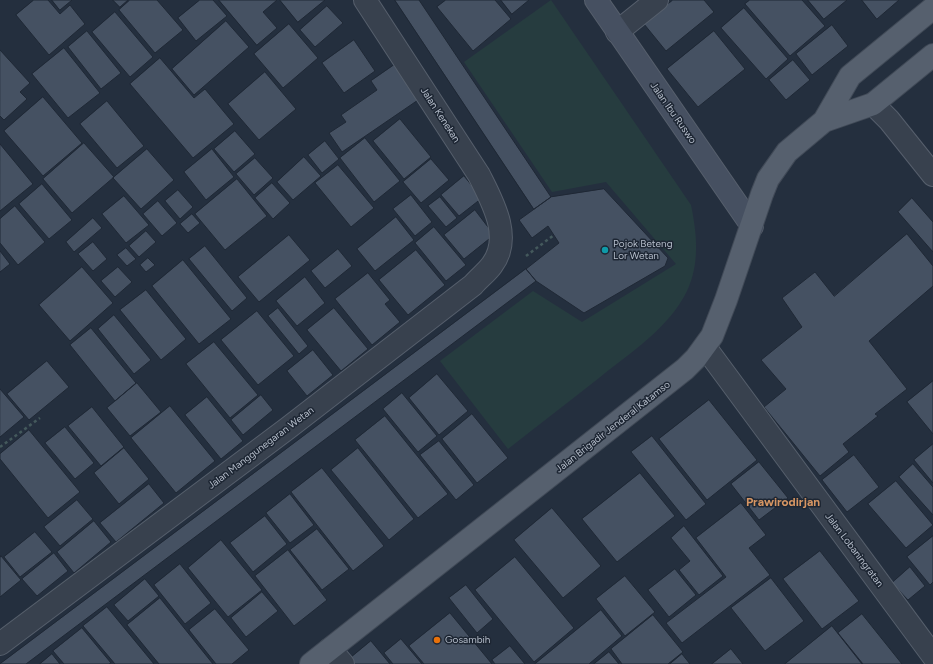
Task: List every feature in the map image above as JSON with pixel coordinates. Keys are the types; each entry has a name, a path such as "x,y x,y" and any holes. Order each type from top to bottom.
{"main road":[{"name":"Jalan Brigadir Jenderal Katamso","path":"311,664 336,657 672,381 704,347 712,336 724,306 768,179 776,165 793,147 824,121 850,76 933,8"},
{"name":"Jalan Brigadir Jenderal Katamso","path":"824,121 873,104 933,55"}],"street":[{"name":"Jalan Kenekan","path":"365,0 479,174 497,212 501,236"},
{"name":"Jalan Ibu Ruswo","path":"596,0 752,226"},
{"path":"618,32 657,0"},
{"path":"873,104 890,120 933,174"},
{"name":"Jalan Manggunegaran Wetan","path":"0,644 282,432 472,285 493,264 501,236"},
{"name":"Jalan Lobaningratan","path":"704,347 933,656"}],"path":[{"path":"527,255 554,235"},
{"path":"0,447 40,418"}],"green space":[{"path":"551,0 691,205 696,238 696,260 687,291 670,317 636,349 508,449 440,361 533,291 582,322 676,264 606,182 552,192 464,62"}],"building":[{"path":"34,0 48,0 60,14 70,5 85,24 49,55 16,15"},
{"path":"52,0 72,0 60,10"},
{"path":"113,0 128,0 120,7"},
{"path":"130,0 157,0 183,30 155,53 119,10"},
{"path":"200,0 213,0 227,16 196,41 178,18"},
{"path":"219,0 277,0 263,12 277,28 257,45"},
{"path":"280,0 325,0 298,22"},
{"path":"395,0 419,0 551,197 534,209"},
{"path":"446,0 495,0 511,19 473,51 437,7"},
{"path":"501,0 529,0 512,14"},
{"path":"673,0 704,0 714,12 666,51 644,24"},
{"path":"750,0 802,0 825,26 790,56 745,4"},
{"path":"808,0 847,0 824,19"},
{"path":"862,0 899,0 877,19"},
{"path":"327,6 343,23 315,47 300,30"},
{"path":"744,8 788,59 766,79 721,28"},
{"path":"115,12 153,57 130,77 92,32"},
{"path":"226,21 249,47 194,95 172,69"},
{"path":"289,24 318,58 283,88 254,54"},
{"path":"832,25 848,46 812,75 796,54"},
{"path":"87,31 121,73 101,89 68,47"},
{"path":"714,31 745,69 698,107 667,69"},
{"path":"354,40 375,71 344,93 322,63"},
{"path":"64,48 100,93 68,118 32,74"},
{"path":"0,50 30,83 20,92 27,99 4,120 0,116"},
{"path":"160,58 194,98 205,89 234,124 193,158 130,84"},
{"path":"793,60 810,80 786,100 769,80"},
{"path":"397,63 421,98 342,152 329,133 346,122 341,115 377,90 371,81"},
{"path":"265,72 296,109 259,140 228,104"},
{"path":"43,97 82,143 43,176 4,131"},
{"path":"107,101 144,146 117,168 80,124"},
{"path":"400,119 431,157 404,179 373,141"},
{"path":"235,131 255,154 234,172 214,149"},
{"path":"365,138 400,181 374,202 340,158"},
{"path":"325,141 339,159 322,173 308,155"},
{"path":"84,143 114,177 72,213 43,179"},
{"path":"0,144 33,184 0,211"},
{"path":"147,149 174,180 141,209 113,178"},
{"path":"212,149 234,177 206,200 184,172"},
{"path":"304,157 321,176 293,200 277,182"},
{"path":"255,158 273,178 254,195 236,174"},
{"path":"431,159 449,180 421,203 403,182"},
{"path":"338,165 374,208 351,227 315,183"},
{"path":"464,176 482,198 459,216 441,195"},
{"path":"237,179 267,216 225,250 195,214"},
{"path":"272,183 290,203 273,219 255,198"},
{"path":"42,184 72,220 49,239 19,204"},
{"name":"Pojok Beteng Lor Wetan","path":"604,189 668,258 665,266 584,313 536,281 526,269 559,243 548,226 532,238 519,220 551,197"},
{"path":"178,190 193,207 180,219 165,201"},
{"path":"411,195 432,222 415,236 393,209"},
{"path":"124,196 149,225 126,243 102,214"},
{"path":"440,197 457,218 446,227 428,206"},
{"path":"912,198 933,222 933,252 898,212"},
{"path":"158,201 177,223 162,236 143,214"},
{"path":"15,206 45,242 18,265 0,243 0,219"},
{"path":"475,210 494,235 464,259 444,235"},
{"path":"192,214 200,223 188,233 180,224"},
{"path":"396,217 414,240 375,271 357,249"},
{"path":"93,218 102,228 74,252 66,242"},
{"path":"434,227 466,265 446,281 415,243"},
{"path":"146,231 156,242 139,257 129,246"},
{"path":"907,234 933,266 933,286 869,341 907,389 875,414 878,416 843,444 849,452 820,476 764,407 786,389 761,360 802,327 782,298 815,272 834,296"},
{"path":"289,235 310,260 259,302 238,277"},
{"path":"93,242 107,259 93,271 78,254"},
{"path":"205,246 247,298 232,311 189,259"},
{"path":"126,248 136,259 127,266 117,255"},
{"path":"338,249 352,266 325,288 311,271"},
{"path":"416,250 445,285 408,315 379,280"},
{"path":"0,251 10,264 0,272"},
{"path":"148,258 155,265 146,272 140,265"},
{"path":"183,260 231,319 199,344 152,286"},
{"path":"82,267 113,303 70,341 39,305"},
{"path":"118,267 132,282 115,297 101,281"},
{"path":"526,269 536,281 26,664 0,664"},
{"path":"368,273 390,300 385,304 400,322 372,345 335,299"},
{"path":"305,277 325,303 297,326 276,301"},
{"path":"146,290 186,339 161,360 120,310"},
{"path":"278,308 308,346 299,354 268,316"},
{"path":"334,308 368,349 341,371 307,330"},
{"path":"257,311 294,356 258,385 221,340"},
{"path":"114,315 151,360 134,374 98,329"},
{"path":"91,328 136,383 115,401 70,345"},
{"path":"214,342 258,395 230,418 186,364"},
{"path":"313,350 333,375 307,396 287,371"},
{"path":"47,361 69,387 29,420 7,394"},
{"path":"437,374 468,411 439,435 409,398"},
{"path":"933,381 933,434 907,402"},
{"path":"137,383 161,412 130,436 107,408"},
{"path":"0,389 24,417 0,437"},
{"path":"402,393 437,436 418,452 383,409"},
{"path":"261,395 273,410 243,435 231,420"},
{"path":"207,397 243,441 221,459 185,415"},
{"path":"709,400 757,460 707,500 659,439"},
{"path":"170,406 215,461 176,493 131,438"},
{"path":"92,407 124,447 101,466 68,426"},
{"path":"472,414 508,458 477,483 442,439"},
{"path":"385,416 448,494 418,518 355,440"},
{"path":"65,427 94,463 75,479 45,443"},
{"path":"29,430 80,492 48,518 0,459 0,454"},
{"path":"652,436 706,504 686,520 631,452"},
{"path":"439,441 474,485 456,500 420,455"},
{"path":"933,444 933,483 914,460"},
{"path":"124,448 149,479 119,504 94,473"},
{"path":"358,448 414,519 389,540 331,470"},
{"path":"854,455 879,487 847,512 822,480"},
{"path":"759,462 788,498 759,520 731,484"},
{"path":"913,464 933,487 933,515 899,477"},
{"path":"322,468 384,546 353,571 291,492"},
{"path":"640,473 675,516 617,562 582,519"},
{"path":"896,481 933,525 906,548 868,504"},
{"path":"149,484 164,503 116,542 100,523"},
{"path":"290,494 314,525 290,543 266,513"},
{"path":"77,500 93,519 60,546 44,527"},
{"path":"741,503 766,535 749,548 770,575 682,643 666,623 726,577 696,538"},
{"path":"552,508 601,566 563,598 514,540"},
{"path":"265,516 287,544 253,572 230,543"},
{"path":"94,521 111,542 74,573 57,552"},
{"path":"684,526 723,576 699,595 679,570 690,561 671,538"},
{"path":"317,529 349,569 322,590 290,550"},
{"path":"35,532 52,552 20,577 4,557"},
{"path":"933,536 933,582 930,585 907,557"},
{"path":"221,540 262,590 228,617 188,568"},
{"path":"288,550 327,600 294,626 255,576"},
{"path":"820,551 859,601 822,629 783,579"},
{"path":"54,553 68,571 37,596 22,579"},
{"path":"1,556 21,580 0,597 0,558"},
{"path":"515,557 574,628 534,662 475,590"},
{"path":"180,564 211,603 185,624 154,585"},
{"path":"910,567 925,586 908,600 892,583"},
{"path":"675,569 696,595 669,617 648,590"},
{"path":"625,576 655,612 625,636 596,599"},
{"path":"771,578 804,621 765,651 731,608"},
{"path":"145,579 159,596 128,621 114,605"},
{"path":"466,585 493,619 477,633 449,598"},
{"path":"262,592 278,611 246,637 231,618"},
{"path":"160,598 213,664 159,664 127,625"},
{"path":"107,607 154,664 115,664 83,626"},
{"path":"215,609 249,650 232,664 216,664 189,630"},
{"path":"601,610 622,636 589,664 535,664"},
{"path":"450,613 492,664 424,664 409,646"},
{"path":"862,614 902,664 863,664 838,633"},
{"path":"653,615 683,652 668,664 622,664 611,649"},
{"path":"832,626 862,664 785,664"},
{"path":"82,628 111,663 64,664 53,651"},
{"path":"401,639 422,664 393,664 384,653"},
{"path":"371,641 390,664 351,664 348,660"},
{"path":"510,646 525,664 495,664 492,660"},
{"path":"731,649 743,664 712,664"},
{"path":"609,652 619,664 594,664"},
{"path":"52,654 60,664 40,664"},
{"path":"682,654 690,664 670,664"}],"place":[{"name":"Pojok Beteng Lor Wetan","path":"605,250"},
{"name":"Gosambih","path":"437,640"}],"district":[{"name":"Prawirodirjan","path":"783,502"}]}
